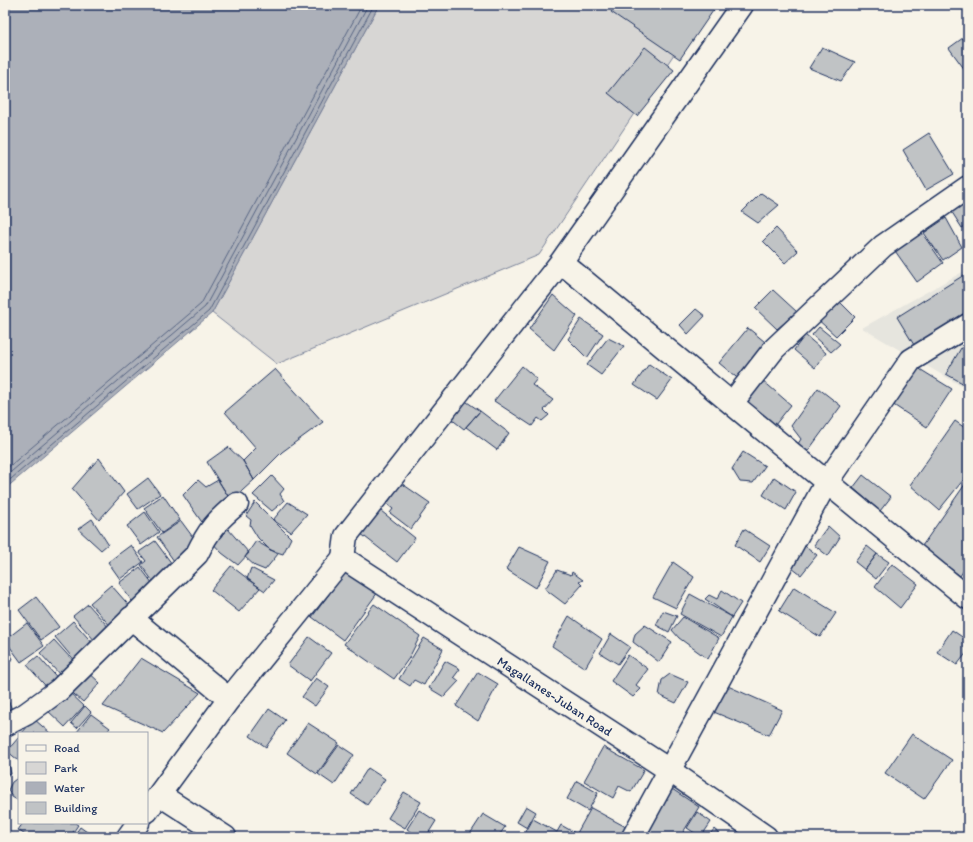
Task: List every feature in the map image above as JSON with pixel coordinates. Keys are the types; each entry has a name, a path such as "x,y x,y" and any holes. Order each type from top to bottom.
{"street":[{"path":"225,837 153,803 229,699 343,558 346,536 560,262 742,5"},
{"path":"732,403 774,349 883,246 968,187"},
{"path":"560,262 732,403 826,483 968,598"},
{"path":"633,837 826,483 911,360 968,325"},
{"path":"5,725 26,714 59,690 197,554 204,538 215,522 237,504"},
{"name":"Magallanes-Juban Road","path":"343,558 670,770 766,837"},
{"path":"131,618 229,699"},
{"path":"128,837 137,824"}],"shaded area":[{"path":"968,269 968,390 862,328"}],"green space":[{"path":"379,5 707,5 539,255 277,364 212,313"}],"water":[{"path":"5,5 379,5 212,313 5,489"}],"building":[{"path":"616,5 717,5 680,59 611,12"},
{"path":"967,35 968,36 968,74 949,48"},
{"path":"645,47 674,70 637,116 608,93"},
{"path":"822,47 855,62 841,81 809,68"},
{"path":"929,133 954,174 926,190 903,150"},
{"path":"761,193 779,205 758,223 742,212"},
{"path":"968,195 968,224 962,228 948,206"},
{"path":"946,218 962,247 943,260 924,233"},
{"path":"776,228 798,251 785,263 763,241"},
{"path":"919,229 943,263 917,282 893,248"},
{"path":"964,275 968,282 968,311 914,345 897,317"},
{"path":"773,290 797,312 777,329 755,308"},
{"path":"553,295 577,316 554,350 529,329"},
{"path":"835,297 855,317 836,336 816,318"},
{"path":"696,309 705,316 688,334 680,325"},
{"path":"581,319 603,334 587,358 568,339"},
{"path":"819,327 840,344 831,352 812,335"},
{"path":"748,328 770,346 741,381 719,363"},
{"path":"805,335 826,353 815,368 794,350"},
{"path":"608,338 624,346 601,375 587,365"},
{"path":"961,348 968,352 968,386 946,374"},
{"path":"649,364 672,380 657,400 634,385"},
{"path":"522,366 537,379 532,385 553,400 544,410 549,415 542,421 538,418 532,426 494,401"},
{"path":"918,368 952,389 927,427 892,404"},
{"path":"275,369 323,422 282,452 254,480 243,461 256,448 225,412"},
{"path":"761,379 791,405 775,425 744,401"},
{"path":"818,388 841,406 805,455 796,447 801,439 791,426"},
{"path":"454,393 480,411 464,429 440,410"},
{"path":"480,411 509,433 497,450 466,427"},
{"path":"955,421 968,430 968,474 939,510 910,485"},
{"path":"228,447 243,461 254,480 231,501 207,462"},
{"path":"743,452 765,466 753,483 740,482 732,469"},
{"path":"99,458 124,492 99,520 72,489"},
{"path":"863,475 891,497 880,511 853,488"},
{"path":"272,476 284,489 280,494 284,501 272,511 253,495"},
{"path":"774,477 796,492 786,510 763,495"},
{"path":"148,478 160,494 138,509 127,494"},
{"path":"198,480 206,487 218,480 231,501 206,528 183,495"},
{"path":"968,480 968,564 960,576 922,546"},
{"path":"401,483 430,503 411,529 390,513 393,509 387,504"},
{"path":"163,495 180,520 162,533 144,508"},
{"path":"255,502 291,538 283,554 270,550 258,538 250,525 251,520 246,516"},
{"path":"288,502 307,514 291,532 273,520"},
{"path":"376,507 415,538 397,562 356,530"},
{"path":"145,512 159,532 141,545 127,526"},
{"path":"92,519 108,544 101,550 78,529"},
{"path":"181,521 198,544 174,561 157,537"},
{"path":"221,521 249,553 238,565 222,553 208,538"},
{"path":"828,526 840,537 828,556 814,545"},
{"path":"744,529 770,546 760,562 735,545"},
{"path":"155,541 175,568 155,584 141,565 146,561 139,552"},
{"path":"256,541 278,554 265,570 255,566 245,557"},
{"path":"803,544 817,555 801,575 788,565"},
{"path":"131,545 143,562 120,579 108,562"},
{"path":"867,546 877,554 865,570 855,562"},
{"path":"519,547 550,561 536,588 506,569"},
{"path":"877,554 889,562 876,579 865,570"},
{"path":"673,562 694,577 676,608 653,597"},
{"path":"892,564 918,584 900,608 875,587"},
{"path":"231,566 260,588 239,612 211,590"},
{"path":"140,567 156,588 134,604 119,583"},
{"path":"251,568 274,580 265,591 247,579"},
{"path":"347,570 378,592 343,640 312,617"},
{"path":"557,570 571,575 572,572 583,580 579,582 582,585 565,604 545,589"},
{"path":"111,585 133,610 112,628 90,603"},
{"path":"794,587 836,613 820,637 779,611"},
{"path":"722,590 741,603 732,617 705,599 709,595 717,599"},
{"path":"690,594 732,617 721,637 680,614"},
{"path":"36,597 59,627 41,640 19,610"},
{"path":"88,604 110,629 96,642 73,616"},
{"path":"374,604 420,636 409,658 394,679 344,644"},
{"path":"663,611 677,616 669,632 656,625"},
{"path":"569,616 602,639 585,668 552,646"},
{"path":"683,617 719,638 708,659 679,638 672,630"},
{"path":"73,621 95,646 76,662 55,637"},
{"path":"27,623 44,646 21,662 5,640"},
{"path":"645,625 672,642 659,662 633,642 635,634"},
{"path":"952,630 968,641 968,651 957,665 937,652"},
{"path":"611,634 630,647 618,664 600,653"},
{"path":"309,637 331,653 310,681 288,665"},
{"path":"424,638 443,649 424,685 414,680 410,686 399,679"},
{"path":"54,640 75,663 61,676 40,653"},
{"path":"8,649 13,659 5,664 5,651"},
{"path":"628,655 648,669 636,685 641,689 633,697 611,681"},
{"path":"38,656 61,682 50,691 27,665"},
{"path":"141,658 200,693 163,733 103,706"},
{"path":"445,661 460,669 454,677 459,681 444,697 429,688"},
{"path":"83,667 100,683 83,702 66,687"},
{"path":"478,672 498,684 478,721 456,706"},
{"path":"670,674 688,682 676,703 659,695 662,680"},
{"path":"316,678 329,687 315,706 302,697"},
{"path":"721,683 782,710 769,735 709,710"},
{"path":"67,690 84,706 65,727 47,710"},
{"path":"5,693 13,712 5,716"},
{"path":"85,706 91,712 77,728 71,723"},
{"path":"269,709 285,720 266,747 250,736"},
{"path":"91,714 110,728 107,732 77,732"},
{"path":"34,719 49,732 23,732"},
{"path":"308,723 339,743 317,774 287,753"},
{"path":"912,734 952,760 924,799 885,773"},
{"path":"18,738 18,760 7,751"},
{"path":"339,745 354,755 334,785 318,774"},
{"path":"5,747 11,774 5,776"},
{"path":"603,747 644,770 631,792 619,786 613,798 584,781"},
{"path":"368,768 385,779 367,805 351,794"},
{"path":"18,778 18,800 12,797 8,790 12,782"},
{"path":"577,781 598,793 588,811 567,799"},
{"path":"666,785 699,807 680,837 651,837 640,830"},
{"path":"404,792 421,802 405,828 388,818"},
{"path":"526,806 536,812 527,828 517,822"},
{"path":"591,808 626,827 621,837 584,837 577,833"},
{"path":"419,810 436,821 426,837 419,837 407,829"},
{"path":"697,812 711,822 701,837 687,828"},
{"path":"483,814 505,827 498,837 468,837"},
{"path":"533,819 557,832 561,825 582,837 523,837"},
{"path":"22,824 78,825 70,837 28,837 18,830"},
{"path":"80,827 94,837 73,837"},
{"path":"714,829 723,837 708,837"}]}
